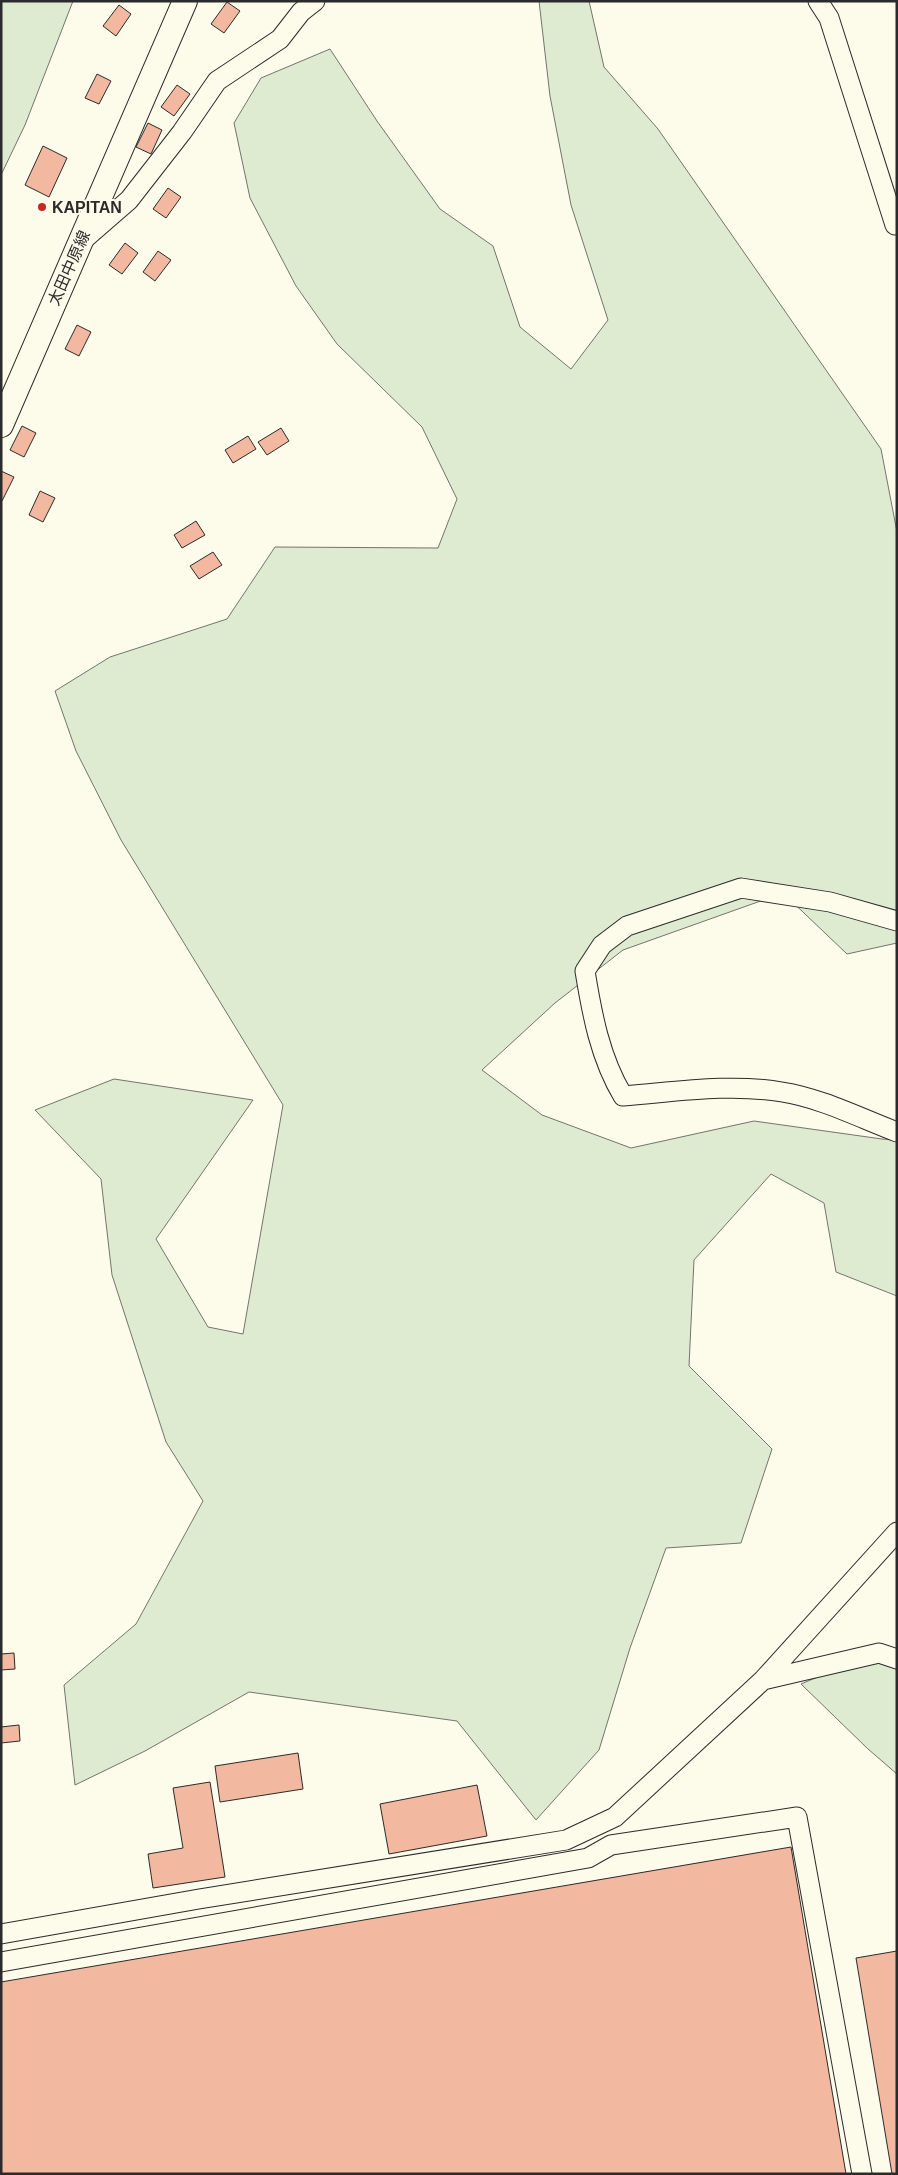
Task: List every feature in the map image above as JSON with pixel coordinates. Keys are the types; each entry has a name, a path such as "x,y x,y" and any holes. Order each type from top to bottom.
{"main road":[{"name":"太田中原線","path":"1,425 185,1"}],"street":[{"path":"82,241 129,200 182,132 217,81 280,39 301,12 316,1"},
{"path":"818,1 829,18 895,225"},
{"path":"897,921 830,902 741,888 627,926 602,945 585,971 592,1013 610,1075 622,1096 756,1089 782,1092 805,1097 897,1132"},
{"path":"1,1934 566,1840 615,1817 763,1680 897,1532"},
{"path":"763,1680 880,1653 897,1659"},
{"path":"1,1962 588,1858 611,1845 797,1817 862,2174"}],"green space":[{"path":"1,1 73,1 25,125 1,175"},
{"path":"539,1 589,1 604,67 658,129 881,449 897,532 897,943 847,954 783,893 623,950 555,1003 482,1070 542,1115 631,1148 754,1121 897,1140 897,1296 836,1272 824,1203 771,1174 694,1260 689,1366 772,1449 741,1543 666,1548 630,1648 599,1750 536,1820 457,1721 249,1692 145,1751 75,1785 64,1685 136,1624 203,1501 166,1442 112,1275 101,1179 35,1110 114,1079 253,1100 156,1239 208,1327 243,1334 283,1105 121,840 76,751 55,691 110,657 227,619 275,547 438,548 457,499 422,427 337,344 296,286 250,198 234,123 261,78 330,49 377,121 440,209 493,246 520,327 571,369 608,320 571,205 550,96"},
{"path":"865,1657 897,1667 897,1774 868,1749 801,1684"}],"building":[{"path":"227,2 240,11 224,33 211,24"},
{"path":"119,5 131,14 116,36 103,26"},
{"path":"97,74 111,81 99,104 85,98"},
{"path":"177,85 190,94 174,116 161,107"},
{"path":"148,123 162,130 151,154 136,147"},
{"path":"43,146 67,158 49,197 25,185"},
{"path":"168,188 181,197 166,218 153,209"},
{"path":"125,243 138,253 122,274 109,265"},
{"path":"158,251 171,260 155,281 143,272"},
{"path":"77,325 91,332 79,356 65,349"},
{"path":"22,426 36,433 24,457 10,450"},
{"path":"281,428 289,441 267,455 258,442"},
{"path":"248,436 256,449 233,463 225,450"},
{"path":"1,471 14,477 2,501 1,501"},
{"path":"40,491 55,498 43,522 29,515"},
{"path":"196,521 205,535 182,548 174,535"},
{"path":"213,552 222,565 199,579 190,566"},
{"path":"14,1653 15,1669 1,1670 1,1654"},
{"path":"19,1725 20,1741 1,1743 1,1727"},
{"path":"298,1753 303,1789 220,1802 215,1766"},
{"path":"210,1782 225,1877 153,1888 148,1854 183,1848 173,1788"},
{"path":"477,1785 487,1836 389,1854 380,1804"},
{"path":"791,1847 846,2174 1,2174 1,1982"},
{"path":"897,1951 897,2174 892,2174 856,1958"}],"place":[{"name":"KAPITAN","path":"42,207"}]}
